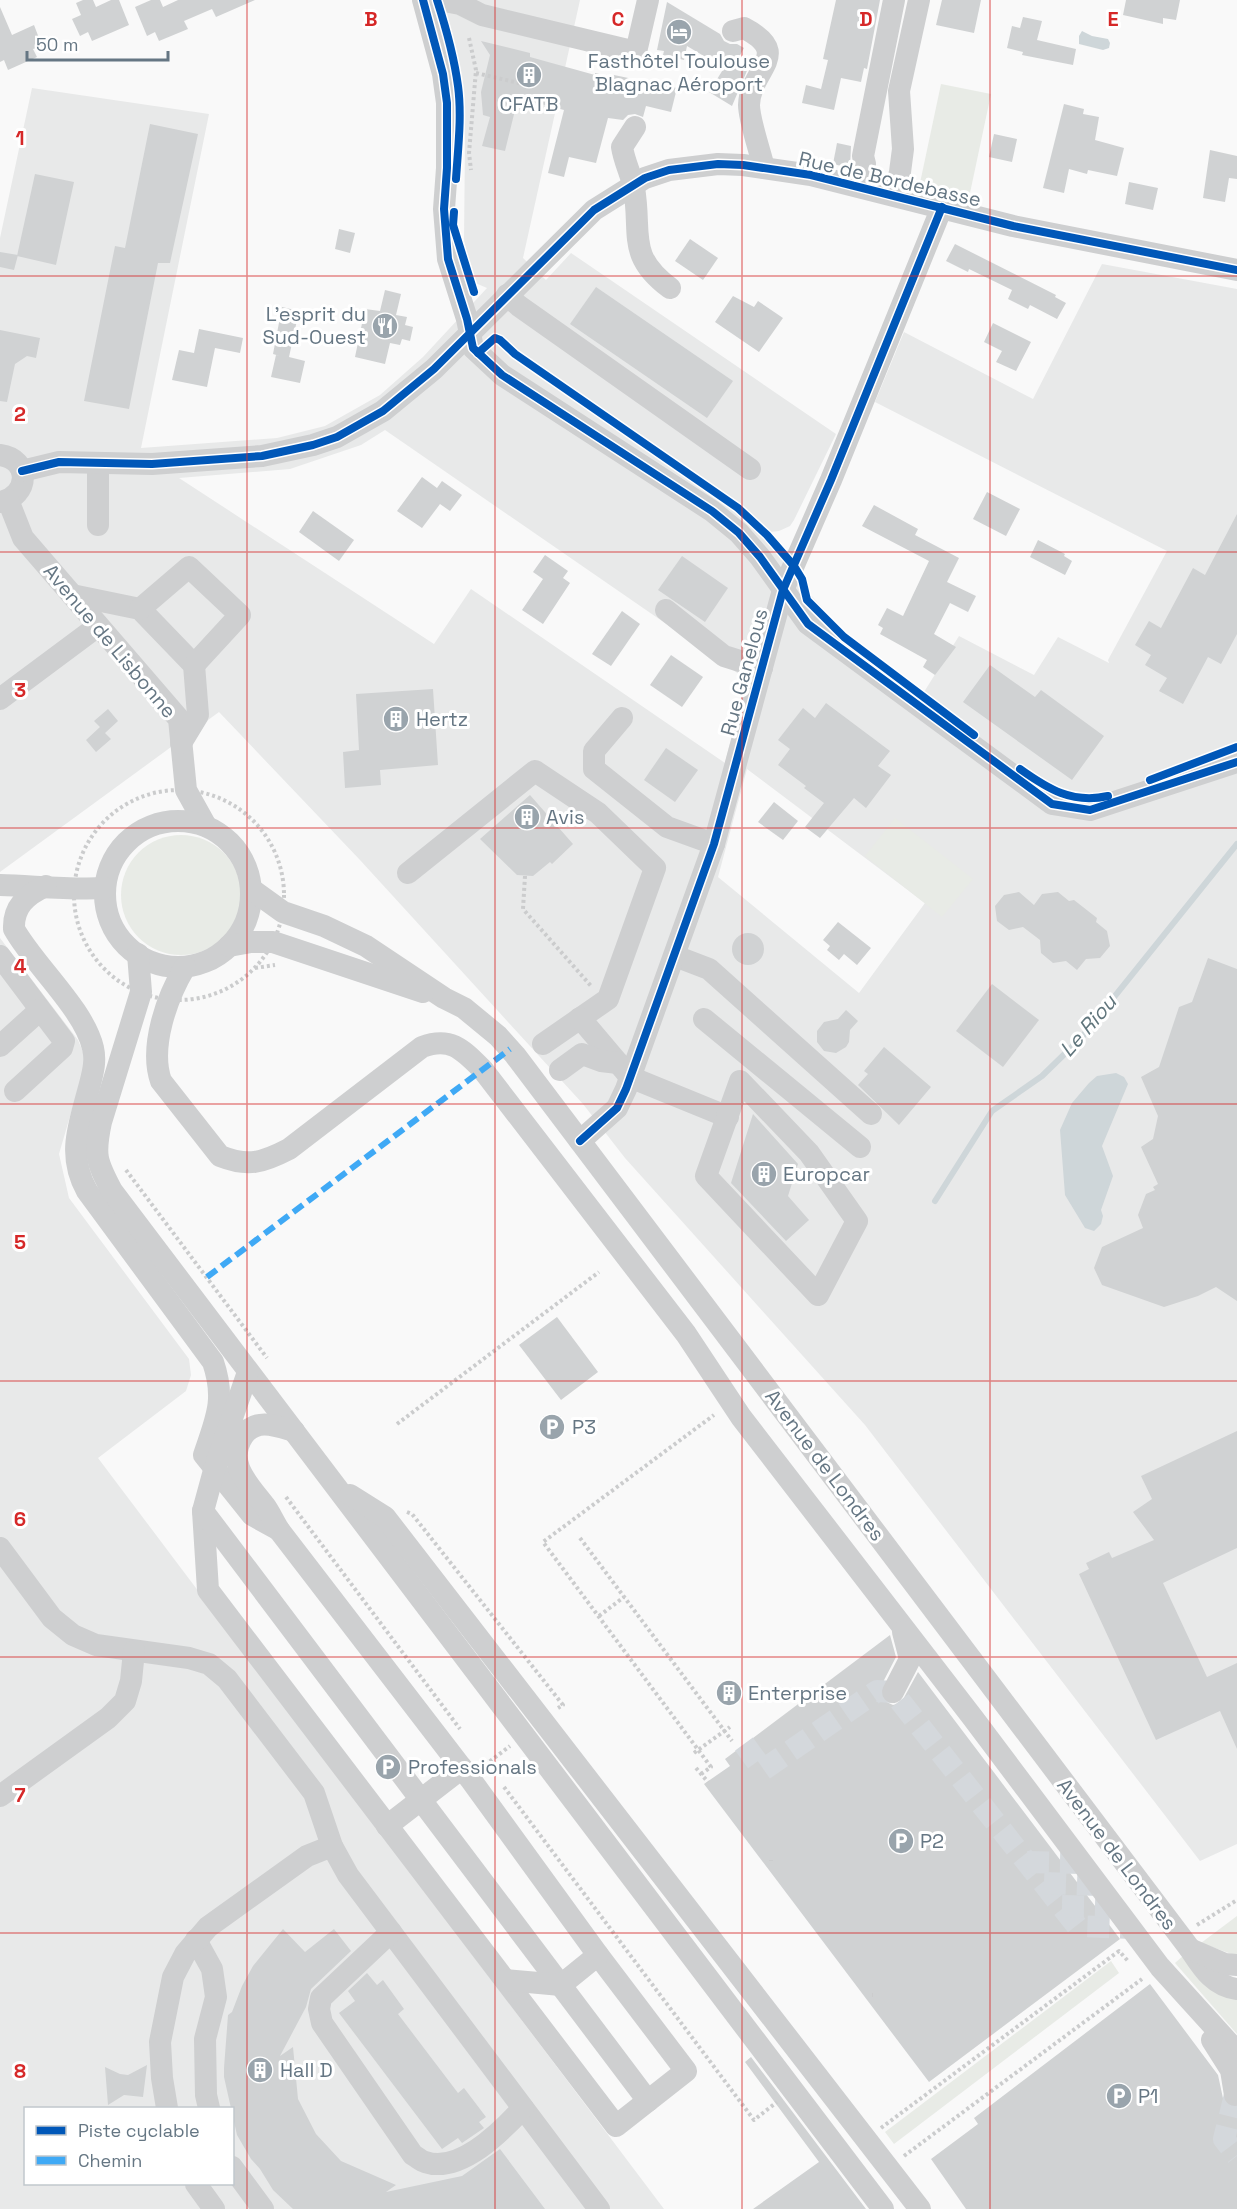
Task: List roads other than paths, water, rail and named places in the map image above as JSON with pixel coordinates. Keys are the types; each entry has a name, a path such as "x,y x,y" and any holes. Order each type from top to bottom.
{"street":[{"path":"648,0 636,52 482,15 460,4 430,1 447,103 447,168 444,209 448,259 473,348 502,375 712,511 739,533 760,556 808,624 1052,804 1090,810 1237,762"},
{"path":"859,186 865,164 863,156 894,0"},
{"path":"894,195 903,149 898,91 919,0"},
{"path":"733,31 744,28 760,36 767,46 768,56 751,90 749,106 764,168"},
{"path":"635,127 622,147 633,184 638,214 636,235 640,254 652,272 670,288"},
{"name":"Rue de Bordebasse","path":"22,471 58,462 152,464 262,456 338,437 383,411 434,369 594,210 645,177 669,170 718,164 811,175 1013,226 1237,270"},
{"name":"Rue Ganelous","path":"580,1141 617,1108 625,1076 675,956 714,844 783,590 831,480 942,207"},
{"path":"507,295 519,306 750,469"},
{"path":"0,455 15,460 22,471 23,480 21,489 4,501"},
{"path":"98,463 98,525"},
{"name":"Avenue de Lisbonne","path":"4,501 23,538 178,719 186,790 206,826"},
{"path":"140,609 189,567 240,615 194,665"},
{"path":"72,595 140,609 194,665 198,715 181,743"},
{"path":"666,610 724,656 762,668"},
{"path":"0,699 98,626"},
{"path":"622,718 594,751 594,769 667,827 714,844"},
{"path":"408,873 535,771 598,813 655,868 608,999 543,1044"},
{"path":"161,822 186,790"},
{"path":"184,820 206,826 225,837 240,854 249,875 251,889 252,897 248,917 239,935 229,946 206,962 185,967 165,966 147,960 128,948 115,931 106,910 105,888 110,866 122,846 140,831 161,822 184,820"},
{"path":"0,885 46,886 74,890 105,888"},
{"path":"46,886 35,891 21,903 16,910 14,929 82,1022 92,1046 94,1068 75,1149 80,1178 87,1191 213,1362 227,1408"},
{"name":"Avenue de Londres","path":"251,889 283,912 324,926 366,946 444,998 464,1008 498,1036 580,1141 1206,1973 1212,1979 1237,1989"},
{"name":"Avenue de Londres","path":"229,946 251,942 273,942 404,987 444,998"},
{"path":"138,954 141,992 97,1143 99,1167 112,1191 883,2209"},
{"path":"0,956 64,1041 62,1048 15,1091"},
{"path":"675,956 709,969 871,1114"},
{"path":"185,967 169,999 156,1058 157,1070 162,1081 220,1156 245,1164 265,1161 289,1149 422,1047 433,1043 452,1044 463,1050 483,1070 686,1334 741,1417 902,1626 1151,1973 1203,2014 1237,2052"},
{"path":"0,1046 40,1010"},
{"path":"589,1012 625,1076"},
{"path":"704,1019 860,1147"},
{"path":"560,1070 582,1054 601,1060 625,1076 725,1123"},
{"path":"753,1094 764,1068"},
{"path":"740,1081 809,1153 857,1221 818,1295 706,1176 725,1123 740,1081"},
{"path":"248,1372 227,1408 214,1455 203,1511 208,1590 616,2126 686,2071 598,1955 462,1768 279,1530 267,1509 240,1474 236,1453 238,1444 244,1435 257,1425 273,1425 294,1431"},
{"path":"214,1455 252,1515 279,1530"},
{"path":"336,1486 385,1518 920,2209"},
{"path":"203,1511 648,2101"},
{"path":"0,1548 52,1618 73,1635 96,1645 189,1658 209,1664 226,1679 315,1793 332,1846 348,1875 599,2209"},
{"path":"893,1692 910,1659 902,1626"},
{"path":"0,1796 108,1718 125,1701 134,1650"},
{"path":"524,1734 532,1763 864,2209"},
{"path":"387,1826 462,1768"},
{"path":"167,2107 160,2042 173,1977 185,1954 208,1927 307,1856 332,1846"},
{"path":"391,1932 321,1998 319,2009 322,2023 413,2155 425,2162 441,2164 460,2160 502,2131 523,2108"},
{"path":"196,1940 212,1970 216,1997 205,2039 206,2095 209,2107"},
{"name":"Avenue de Londres","path":"1190,1949 1225,1964 1237,1965"},
{"path":"505,1980 561,1985 598,1955"},
{"path":"1203,2014 1210,2037 1231,2070 1235,2095"},
{"path":"234,2170 263,2209"},
{"path":"197,2185 214,2209"}],"waterway":[{"name":"Le Riou","path":"935,1201 992,1111 1042,1076 1082,1037 1237,844"}],"tunnel":[{"path":"744,1744 763,1770 877,1691 893,1692 1077,1926 1132,1928"},
{"path":"1027,1862 1083,1863"},
{"path":"1044,1883 1099,1885"},
{"path":"1062,1906 1116,1907"},
{"path":"1235,2095 1224,2139 1237,2156"}],"place":[{"name":"Fasthôtel Toulouse Blagnac Aéroport","path":"679,32"},
{"name":"CFATB","path":"529,75"},
{"name":"L'esprit du Sud-Ouest","path":"385,326"},
{"name":"Hertz","path":"396,719"},
{"name":"Avis","path":"527,817"},
{"name":"Europcar","path":"764,1174"},
{"name":"P3","path":"552,1427"},
{"name":"Enterprise","path":"729,1693"},
{"name":"Professionals","path":"388,1767"},
{"name":"P2","path":"901,1841"},
{"name":"Hall D","path":"260,2070"},
{"name":"P1","path":"1119,2096"}]}
